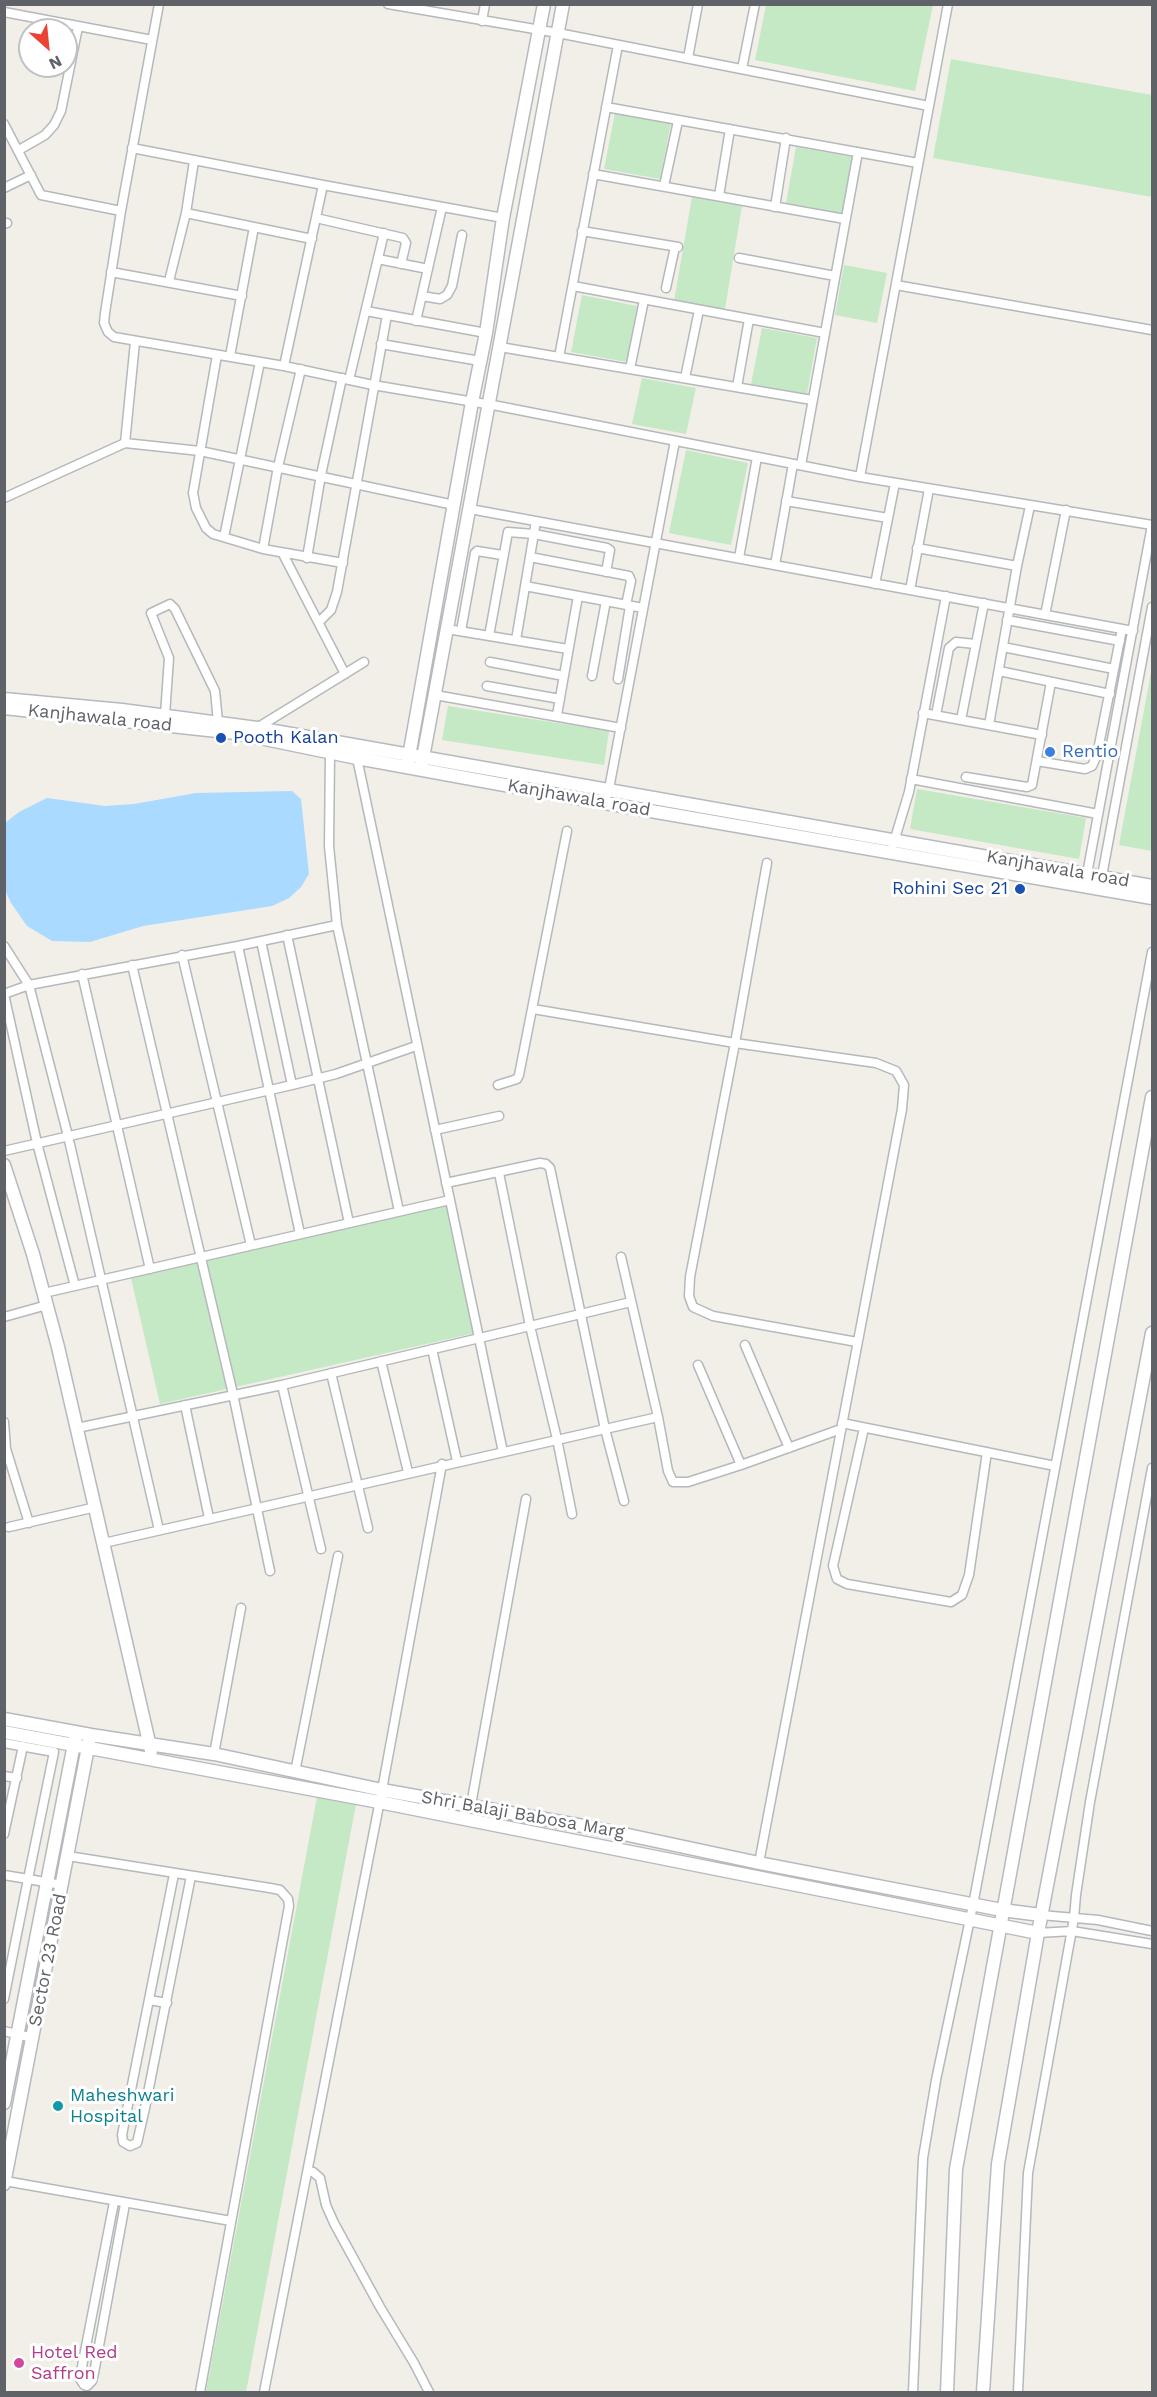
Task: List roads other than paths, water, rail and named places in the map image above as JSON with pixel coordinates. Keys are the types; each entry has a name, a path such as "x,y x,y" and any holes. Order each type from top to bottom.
{"street":[{"path":"159,4 121,211 104,323 108,332 114,337 301,369 373,385 489,405 860,477 1152,525 1087,874"},
{"path":"388,4 558,33 929,106"},
{"path":"482,21 485,4"},
{"path":"407,767 471,402 486,333 503,218 544,4"},
{"path":"421,770 563,4"},
{"path":"688,58 698,4"},
{"path":"742,69 754,4"},
{"path":"860,477 948,4"},
{"path":"4,12 34,18"},
{"path":"78,27 152,40"},
{"path":"559,357 618,45"},
{"path":"19,150 45,135 58,118 68,78"},
{"path":"606,107 918,163"},
{"path":"664,186 678,121"},
{"path":"4,124 41,195 121,211"},
{"path":"719,196 730,129"},
{"path":"775,207 786,138"},
{"path":"132,148 322,186 503,218"},
{"path":"775,565 786,501 812,400 858,152"},
{"path":"169,281 186,213 194,161"},
{"path":"593,174 845,219"},
{"path":"4,188 31,175"},
{"path":"284,366 322,186"},
{"path":"416,321 442,207"},
{"path":"186,213 312,238"},
{"path":"316,218 398,236 405,240 401,264"},
{"path":"230,356 254,227"},
{"path":"582,231 676,247 666,288"},
{"path":"307,558 321,475 366,311 384,233"},
{"path":"422,296 440,299 447,295 452,286 462,235"},
{"path":"739,258 835,276"},
{"path":"378,260 428,269"},
{"path":"111,272 242,296"},
{"path":"896,285 1152,330"},
{"path":"573,286 825,333"},
{"path":"630,369 644,300"},
{"path":"685,378 699,310"},
{"path":"366,311 486,333"},
{"path":"319,622 327,616 334,603 343,563 387,315"},
{"path":"737,387 749,319"},
{"path":"125,442 135,342"},
{"path":"381,344 480,360"},
{"path":"500,347 812,400"},
{"path":"217,355 193,493 196,508 206,528 213,534 263,549 343,563"},
{"path":"224,537 238,459 260,362"},
{"path":"263,549 278,467 301,369"},
{"path":"606,804 675,441"},
{"path":"4,498 125,442 200,451 454,505"},
{"path":"739,558 757,457"},
{"path":"875,584 895,483"},
{"path":"910,590 929,489"},
{"path":"786,501 888,518"},
{"path":"989,725 1030,506"},
{"path":"470,509 1133,631"},
{"path":"1045,615 1066,510"},
{"path":"516,640 536,521"},
{"path":"489,636 508,532 534,534 609,548 606,572"},
{"path":"917,548 1017,566"},
{"path":"461,631 474,553 477,551 502,555"},
{"path":"283,554 345,674"},
{"path":"530,557 630,578 618,679"},
{"path":"525,586 644,608"},
{"path":"557,715 578,596"},
{"path":"892,846 903,815 911,779 946,596"},
{"path":"592,676 606,601"},
{"path":"961,720 984,603"},
{"path":"165,715 169,658 151,613 170,604 175,609 215,691 218,722"},
{"path":"1102,876 1152,606"},
{"path":"1007,620 1120,642"},
{"path":"447,629 568,649"},
{"path":"1037,761 1085,768 1092,766 1097,755 1122,629"},
{"path":"936,715 949,648 956,642 975,644"},
{"path":"1003,647 1114,669"},
{"path":"257,728 364,662"},
{"path":"490,662 564,676"},
{"path":"999,671 1110,694"},
{"path":"966,777 1029,787 1034,782 1051,682"},
{"path":"487,686 560,699"},
{"path":"435,695 621,728"},
{"name":"Kanjhawala road","path":"4,699 218,722 409,754 609,790 1152,898"},
{"name":"Kanjhawala road","path":"4,708 236,733 330,753 606,804 1102,876 1152,886"},
{"path":"923,713 1042,735"},
{"path":"330,753 329,846 336,925 399,1211"},
{"path":"357,758 503,1452"},
{"path":"911,779 1098,814"},
{"path":"498,1085 518,1077 567,831"},
{"path":"767,863 689,1283 691,1303 698,1311 713,1316 856,1342"},
{"path":"75,1286 37,1143 4,994 29,985 81,974 238,946 336,925"},
{"path":"287,935 349,1223"},
{"path":"261,941 292,1085"},
{"path":"4,946 29,985 68,1136 159,1530"},
{"path":"238,946 300,1234"},
{"path":"913,2392 923,2158 936,2080 973,1905 1152,952"},
{"path":"182,955 251,1245"},
{"path":"132,965 233,1394 270,1571"},
{"path":"81,974 150,1269"},
{"path":"532,1009 735,1043 876,1063 896,1071 902,1079 902,1109 759,1863"},
{"path":"4,1151 319,1079 416,1046"},
{"path":"947,2392 956,2169 1152,1097"},
{"path":"435,1130 499,1116"},
{"path":"446,1183 540,1163 550,1168 605,1429 624,1502"},
{"path":"4,1165 9,1192 46,1299 96,1507 148,1743 154,1760"},
{"path":"499,1173 572,1514"},
{"path":"4,1317 75,1286 450,1200"},
{"path":"621,1257 658,1417 668,1471 673,1482 688,1482 741,1466 842,1426 864,1428 1055,1466"},
{"path":"77,1428 282,1385 632,1302"},
{"path":"983,2392 996,2180 1041,1915 1152,1333"},
{"path":"745,1345 789,1448"},
{"path":"432,1349 457,1461"},
{"path":"381,1361 408,1472"},
{"path":"698,1365 741,1466"},
{"path":"331,1373 368,1528"},
{"path":"282,1385 321,1549"},
{"path":"185,1405 209,1518"},
{"path":"104,1543 442,1464 658,1417"},
{"path":"4,1422 5,1449 29,1522"},
{"path":"864,1428 833,1566 835,1576 847,1584 951,1602 962,1595 969,1575 987,1452"},
{"path":"264,2392 442,1464"},
{"path":"1018,2392 1028,2173 1072,1931 1090,1802 1152,1468"},
{"path":"471,1805 526,1499"},
{"path":"9,1527 96,1507"},
{"path":"295,1772 338,1556"},
{"path":"214,1754 241,1608"},
{"name":"Shri Balaji Babosa Marg","path":"4,1719 75,1739"},
{"name":"Shri Balaji Babosa Marg","path":"4,1732 89,1741 148,1743 214,1754 295,1772 380,1796 471,1805 973,1905 1041,1915"},
{"name":"Sector 23 Road","path":"4,2103 75,1739"},
{"name":"Shri Balaji Babosa Marg","path":"89,1741 154,1760 380,1796 1038,1934"},
{"name":"Sector 23 Road","path":"5,2183 89,1741"},
{"path":"4,1743 54,1752 4,1999"},
{"path":"4,1834 23,1746"},
{"path":"4,1776 17,1778"},
{"path":"68,1856 280,1890 288,1899 289,1906 200,2392"},
{"path":"174,1874 122,2140 130,2146 137,2143 192,1876"},
{"path":"4,1875 62,1885"},
{"path":"1041,1915 1152,1931"},
{"path":"1038,1934 1072,1931 1152,1944"},
{"path":"149,2000 167,2003"},
{"path":"4,2031 33,2038"},
{"path":"129,2107 145,2108"},
{"path":"308,2171 320,2178 326,2205 334,2223 429,2392"},
{"path":"5,2183 231,2221"},
{"path":"114,2202 81,2372 82,2383 87,2386 92,2381 98,2354 125,2204"}],"water":[{"path":"292,791 301,799 309,874 301,887 289,898 272,906 143,926 90,942 52,941 27,926 5,890 5,823 19,812 47,798 105,806 134,804 196,793"}],"place":[{"name":"Pooth Kalan","path":"221,738"},
{"name":"Rentio","path":"1050,752"},
{"name":"Rohini Sec 21","path":"1020,889"},
{"name":"Maheshwari Hospital","path":"58,2106"},
{"name":"Hotel Red Saffron","path":"19,2363"}]}
